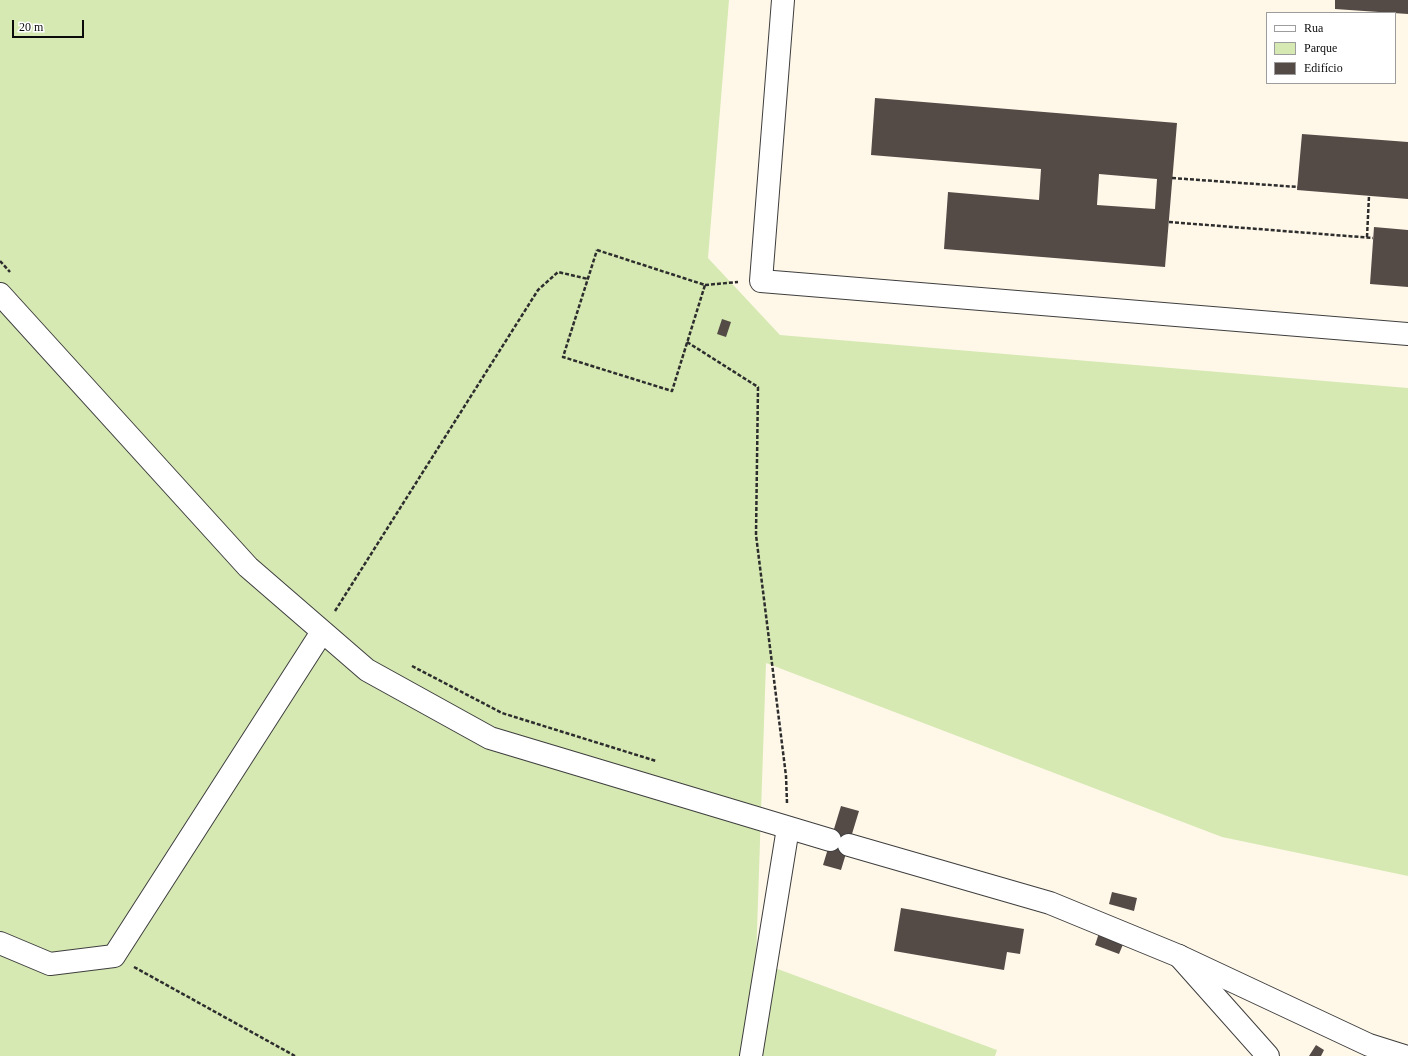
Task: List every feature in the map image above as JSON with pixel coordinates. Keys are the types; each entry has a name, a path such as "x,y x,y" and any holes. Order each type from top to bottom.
{"street":[{"path":"783,0 762,281 1408,334"},
{"path":"0,294 248,567 366,670 490,738 788,828 1050,903 1178,956 1369,1045 1404,1056"},
{"path":"0,943 50,964 114,956 322,632"},
{"path":"751,1056 788,828"},
{"path":"1178,956 1268,1056"}],"path":[{"path":"1172,178 1298,187"},
{"path":"1367,237 1369,196"},
{"path":"1169,222 1373,238"},
{"path":"705,284 672,391 564,357 597,250 705,284 762,281"},
{"path":"0,261 11,272"},
{"path":"322,632 538,290 558,272 588,279"},
{"path":"687,342 758,387 756,535 786,776 788,828"},
{"path":"329,606 341,616"},
{"path":"412,666 502,713 659,762"},
{"path":"114,956 294,1056"}],"green space":[{"path":"0,0 729,0 708,258 780,335 1408,388 1408,876 1222,837 766,663 756,961 997,1050 995,1056 0,1056"}],"building":[{"path":"1335,0 1408,0 1408,14 1335,9"},
{"path":"875,98 1177,123 1165,267 944,249 948,192 1039,200 1041,169 871,155","holes":["1099,174 1157,179 1155,209 1097,205"]},
{"path":"1302,134 1408,142 1408,199 1297,190"},
{"path":"1374,227 1408,230 1408,287 1370,284"},
{"path":"722,319 731,322 726,337 717,334"},
{"path":"841,806 859,811 841,870 823,865"},
{"path":"1112,892 1137,898 1134,911 1109,904"},
{"path":"901,908 1024,929 1020,954 1007,952 1004,970 894,951"},
{"path":"1099,933 1124,942 1119,954 1095,945"},
{"path":"1316,1045 1324,1050 1321,1056 1309,1056"}]}
